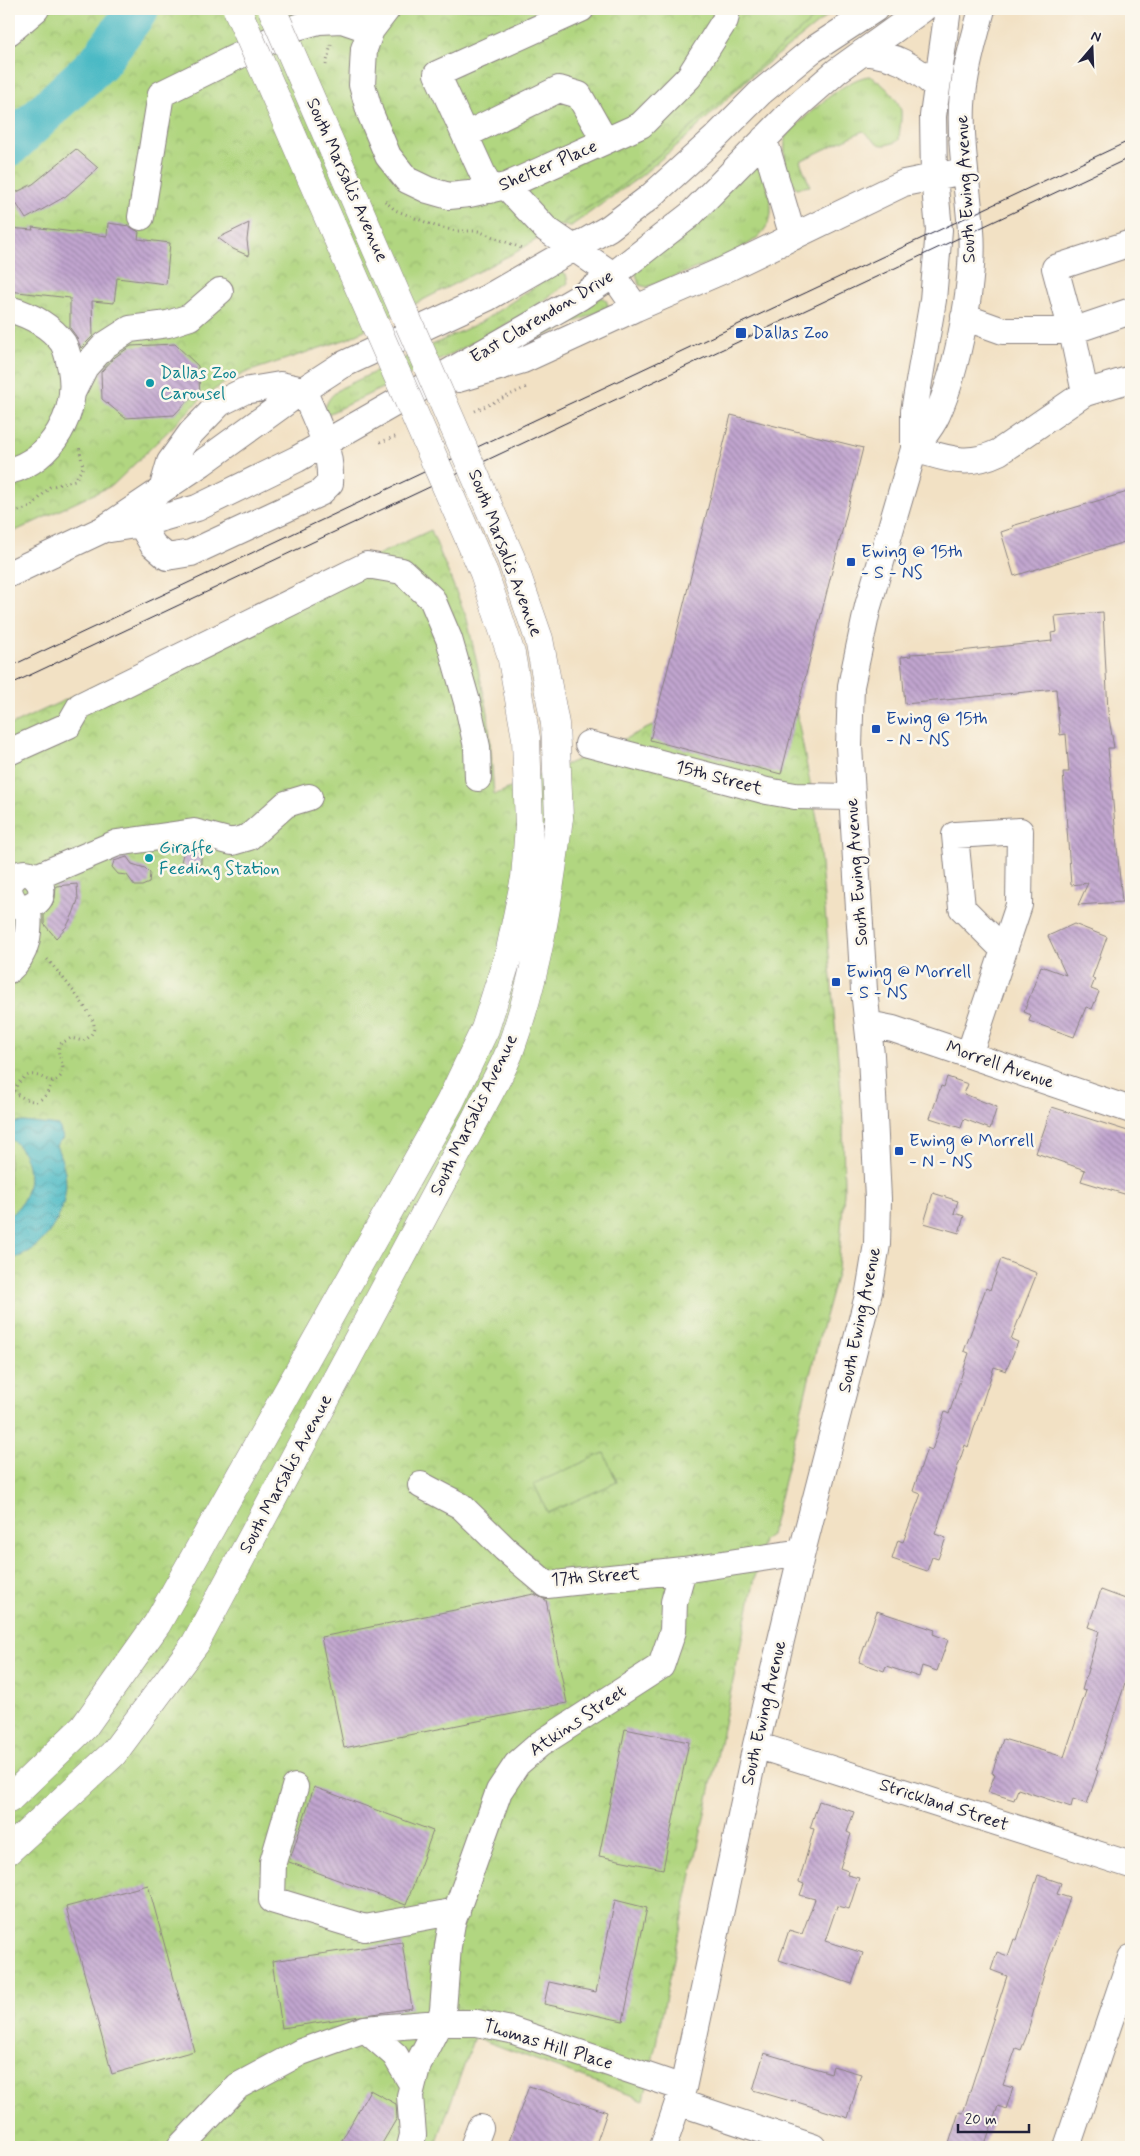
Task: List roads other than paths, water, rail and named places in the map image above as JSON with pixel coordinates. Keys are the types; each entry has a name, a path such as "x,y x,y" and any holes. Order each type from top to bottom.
{"main road":[{"name":"South Marsalis Avenue","path":"9,1799 84,1727 157,1624 450,1102 485,1029 510,950 525,878 529,826 526,738 512,654 484,574 237,9"},
{"name":"South Marsalis Avenue","path":"10,1849 113,1754 195,1644 472,1126 508,1054 534,973 550,892 559,817 555,724 539,639 511,558 272,9"}],"street":[{"path":"9,32 36,9"},
{"name":"Shelter Place","path":"387,9 371,30 364,49 362,85 370,113 388,156 407,180 434,192 449,196 498,188 641,125 688,77 725,20 727,9"},
{"path":"581,9 437,74 465,135 498,188 546,229 613,275 636,308"},
{"name":"East Clarendon Drive","path":"9,574 102,530 202,463 303,390 340,366 486,298 609,228 650,197 716,137 760,93 811,51 875,9"},
{"name":"East Clarendon Drive","path":"102,530 141,524 197,508 297,459 538,322 613,275 690,215 797,106 862,52 922,9"},
{"name":"South Ewing Avenue","path":"663,2147 680,2095 756,1745 802,1552 869,1292 877,1244 878,1198 849,746 851,686 868,606 914,450 914,411 933,300 939,230 934,177 933,116 948,9"},
{"name":"South Ewing Avenue","path":"914,450 937,417 954,370 964,317 972,263 971,232 964,171 962,105 982,9"},
{"path":"141,217 162,94 297,27 319,21 342,20 371,30"},
{"path":"862,52 887,55 913,66 936,86"},
{"path":"465,135 559,89 579,95 605,141"},
{"path":"764,139 793,237"},
{"path":"420,390 523,360 690,285 904,183 964,171"},
{"path":"1085,393 1072,331 1055,268 1131,243"},
{"path":"72,393 85,366 105,345 130,329 168,324 190,317 220,291"},
{"path":"9,309 40,320 63,344 69,359 72,376 69,411 54,441 28,463 9,471"},
{"path":"964,317 1003,331 1072,331 1131,312"},
{"path":"914,450 971,462 987,458 999,452 1085,393 1131,379"},
{"path":"141,524 153,545 167,557 191,553 320,493 330,483 331,467 326,442 303,390 280,385 244,391 220,404 191,432 170,462 162,490"},
{"path":"9,752 69,725 80,706 367,565 402,571 432,598 449,639 467,702 477,747 478,778"},
{"name":"15th Street","path":"588,744 767,791 795,796 852,797"},
{"path":"36,877 117,843 194,832 232,842 249,837 286,804 309,796"},
{"path":"28,873 36,877 42,891 37,901 28,906 20,906 13,901 9,894 9,886 13,878 20,874 28,873"},
{"path":"9,970 25,947 30,927 28,906"},
{"path":"970,1055 1004,950"},
{"name":"Morrell Avenue","path":"868,1024 893,1029 1131,1110"},
{"name":"17th Street","path":"422,1485 461,1506 547,1585 683,1570 802,1552"},
{"name":"Atkins Street","path":"410,2147 413,2135 410,2096 412,2084 418,2064 439,2023 443,2010 448,1946 457,1911 499,1791 517,1764 540,1744 661,1666 673,1630 674,1602 683,1570"},
{"name":"Strickland Street","path":"756,1745 1131,1865"},
{"path":"295,1788 273,1862 272,1900 364,1928 457,1911"},
{"path":"1067,2147 1131,1958"},
{"name":"Thomas Hill Place","path":"180,2147 238,2086 301,2052 365,2029 439,2023 476,2023 511,2030 813,2147"},
{"path":"365,2029 395,2055 412,2084"}],"water":[{"path":"24,1122 59,1126 63,1138 56,1145 64,1168 65,1192 59,1216 45,1237 27,1253 9,1260 9,1216 24,1199 29,1177 28,1165 24,1155 18,1145 9,1138 9,1130 13,1123"}],"waterway":[{"path":"9,146 99,62 138,9"}],"tram line":[{"path":"9,667 1131,140"},
{"path":"9,685 1131,157"}],"place":[{"name":"Dallas Zoo","path":"741,333"},
{"name":"Dallas Zoo Carousel","path":"150,383"},
{"name":"Ewing @ 15th - S - NS","path":"851,562"},
{"name":"Ewing @ 15th - N - NS","path":"876,729"},
{"name":"Giraffe Feeding Station","path":"149,858"},
{"name":"Ewing @ Morrell - S - NS","path":"836,982"},
{"name":"Ewing @ Morrell - N - NS","path":"899,1151"}]}
